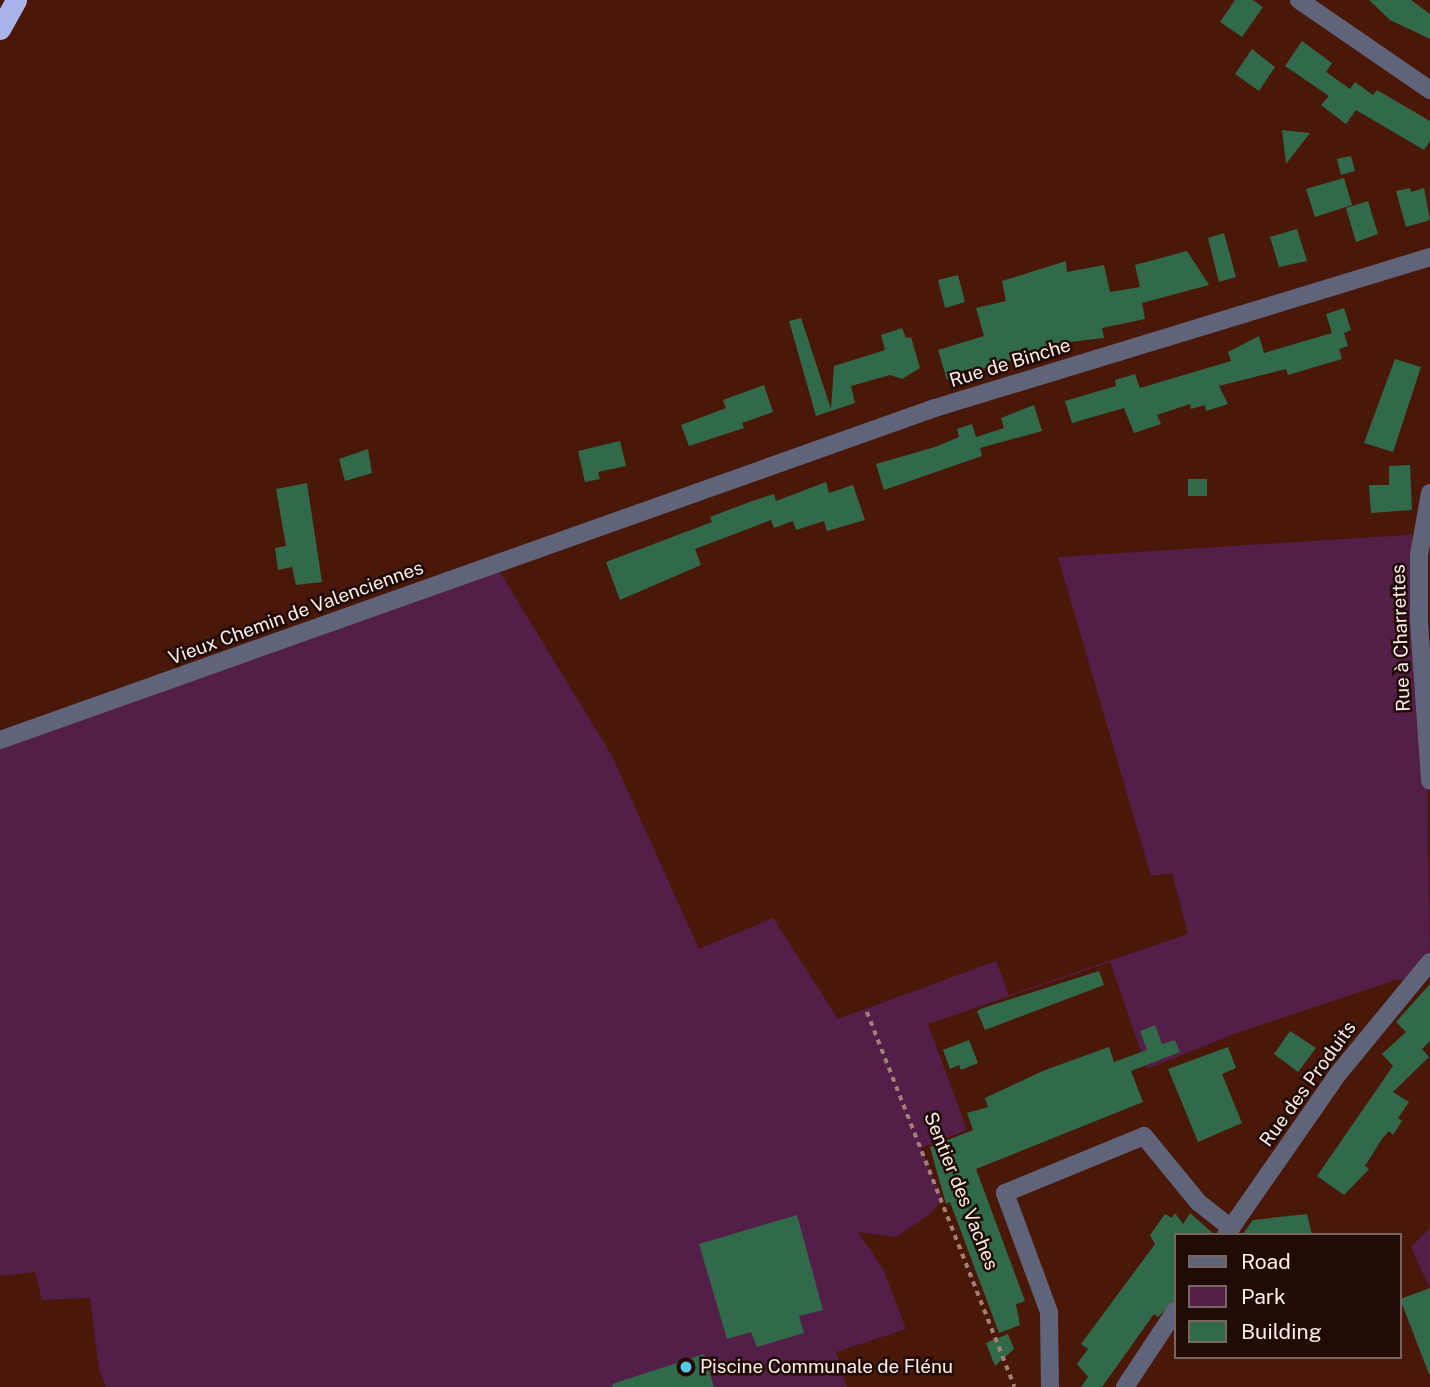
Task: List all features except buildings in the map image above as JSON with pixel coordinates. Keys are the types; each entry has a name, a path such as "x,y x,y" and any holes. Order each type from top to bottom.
{"highway":[{"path":"0,29 16,0"}],"street":[{"path":"1299,0 1430,90"},
{"name":"Rue de Binche","path":"606,523 935,408 1430,257"},
{"name":"Rue à Charrettes","path":"1430,493 1419,555 1419,622 1430,781"},
{"name":"Vieux Chemin de Valenciennes","path":"0,740 606,523"},
{"name":"Rue des Produits","path":"1228,1231 1338,1074 1430,962"},
{"name":"Sentier des Vaches","path":"1050,1387 1049,1312 1005,1193 1144,1136 1198,1202 1228,1231"},
{"path":"1125,1387 1174,1313"}],"path":[{"name":"Sentier des Vaches","path":"867,1012 1015,1387"}],"green space":[{"path":"1423,534 1430,962 1416,979 1395,980 1237,1033 1147,1069 1110,962 928,1024 967,1130 921,1148 942,1199 930,1214 896,1237 858,1232 883,1269 906,1329 836,1352 847,1387 106,1387 99,1370 90,1298 42,1300 35,1272 0,1276 0,740 495,564 612,756 699,949 773,918 838,1019 996,961 1009,995 1188,934 1172,873 1151,876 1058,557"},
{"path":"1430,1228 1430,1289 1411,1247"}],"place":[{"name":"Piscine Communale de Flénu","path":"686,1367"}]}
